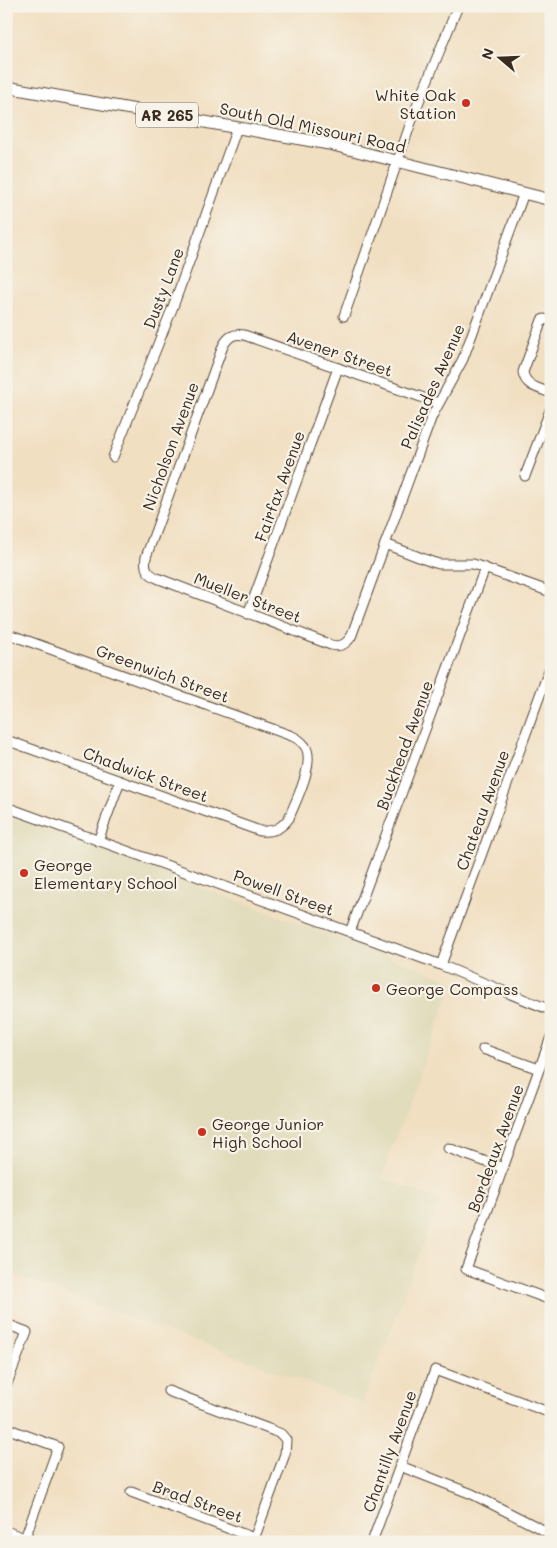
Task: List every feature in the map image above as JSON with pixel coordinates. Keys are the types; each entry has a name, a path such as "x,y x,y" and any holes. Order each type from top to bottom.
{"main road":[{"name":"South Old Missouri Road","path":"6,87 329,144 551,200"},
{"path":"548,1542 551,1534"}],"street":[{"path":"344,316 415,111 458,6"},
{"name":"Dusty Lane","path":"113,457 174,304 237,128"},
{"name":"Palisades Avenue","path":"342,646 350,637 432,416 463,359 524,193"},
{"path":"551,321 542,320 523,372 524,379 529,385 551,393"},
{"name":"Avener Street","path":"231,335 244,335 438,403"},
{"name":"Nicholson Avenue","path":"146,570 146,556 223,346 231,335"},
{"name":"Fairfax Avenue","path":"248,614 338,368"},
{"path":"525,476 551,408"},
{"path":"385,544 440,564 473,564 551,592"},
{"name":"Buckhead Avenue","path":"350,932 485,568"},
{"name":"Mueller Street","path":"146,570 150,575 248,614 330,645 342,646"},
{"name":"Greenwich Street","path":"6,635 14,636 300,740 306,747 308,767 290,818 277,829"},
{"name":"Chateau Avenue","path":"441,965 551,665"},
{"name":"Chadwick Street","path":"6,740 260,831 269,832 277,829"},
{"path":"98,841 120,781"},
{"name":"Powell Street","path":"6,807 441,965 551,1010"},
{"name":"Bordeaux Avenue","path":"551,1037 466,1268 551,1300"},
{"path":"483,1049 539,1069"},
{"path":"448,1148 504,1168"},
{"path":"6,1324 27,1332 6,1386"},
{"name":"Chantilly Avenue","path":"372,1542 435,1370 551,1413"},
{"path":"168,1391 274,1430 286,1440 285,1454 254,1540"},
{"path":"6,1428 58,1447 25,1538"},
{"path":"400,1466 472,1494 551,1534"},
{"name":"Brad Street","path":"131,1492 254,1540"},
{"path":"6,1531 34,1542"}],"shaded area":[{"name":"George Junior High School","path":"6,815 454,981 389,1154 382,1178 439,1200 363,1403 6,1272"}],"place":[{"name":"White Oak Station","path":"466,103"},
{"name":"George Elementary School","path":"24,873"},
{"name":"George Compass","path":"376,988"},
{"name":"George Junior High School","path":"202,1132"}]}
